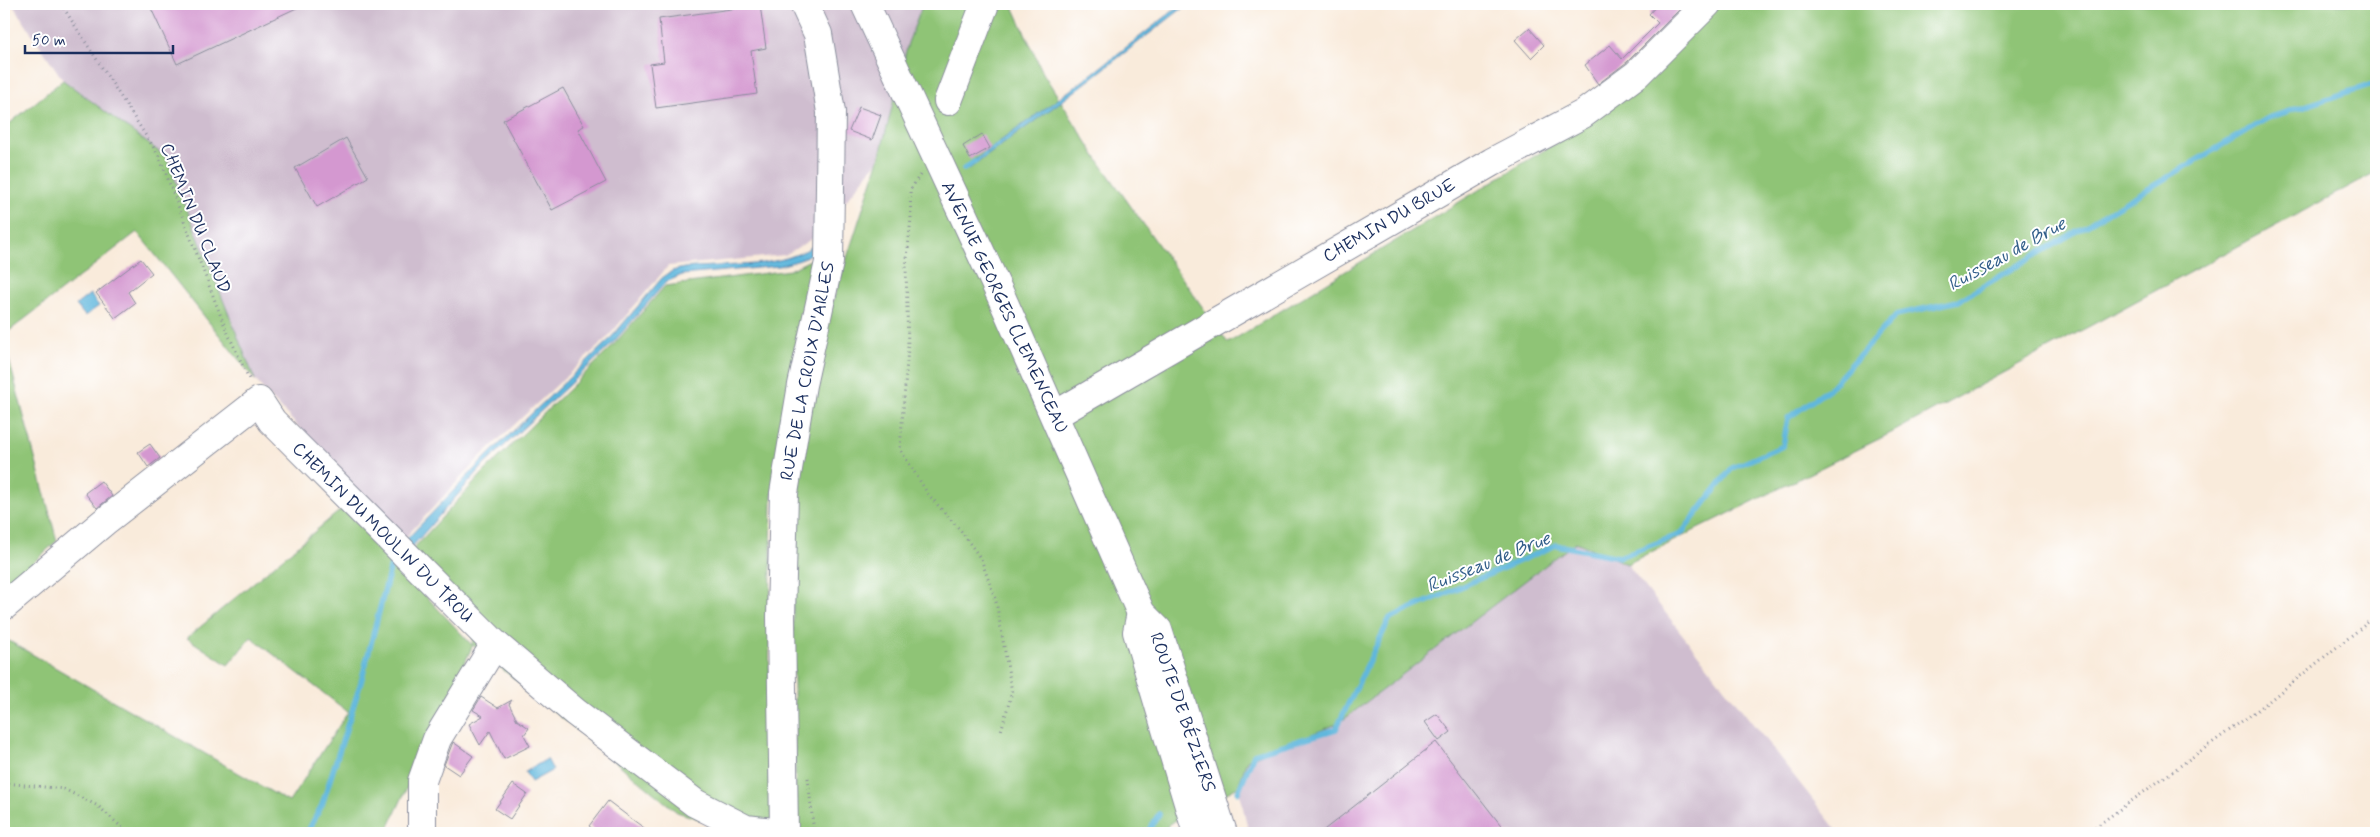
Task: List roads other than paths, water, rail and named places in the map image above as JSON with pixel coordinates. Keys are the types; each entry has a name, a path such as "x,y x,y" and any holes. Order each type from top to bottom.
{"street":[{"name":"RUE DE LA CROIX D'ARLES","path":"784,833 781,617 784,493 802,385 829,262 832,112 818,34 804,4"},
{"name":"AVENUE GEORGES CLEMENCEAU","path":"865,4 1055,415 1141,613"},
{"path":"948,101 985,4"},
{"name":"CHEMIN DU BRUE","path":"1055,415 1492,162 1583,114 1638,74 1707,4"},
{"name":"CHEMIN DU MOULIN DU TROU","path":"4,606 104,522 259,401 272,421 495,644 612,741 694,803 746,829 784,833"},
{"name":"ROUTE DE BÉZIERS","path":"1141,613 1137,632 1197,833"},
{"name":"ROUTE DE BÉZIERS","path":"1141,613 1158,630 1223,833"},
{"path":"422,833 422,781 437,739 495,644"}],"water":[{"path":"1182,4 1188,4 1066,98 969,169 967,166 973,161 1080,83"},
{"path":"821,241 821,247 800,260 779,266 682,275 666,282 611,345 484,465 410,549 404,542 487,456 609,340 662,278 672,271 684,268 755,264 772,261 805,251"},
{"path":"90,294 99,306 85,316 76,305"},
{"path":"547,759 553,770 531,782 525,772"}],"waterway":[{"name":"Ruisseau de Brue","path":"1238,792 1254,754 1336,729 1390,618 1556,545 1619,557 1681,534 1732,468 1783,446 1788,418 1829,389 1896,315 1958,301 2268,118 2376,83"},
{"path":"964,169 974,162"},
{"path":"307,833 322,805 361,682 391,565"},
{"name":"Ruisseau de Brue","path":"1147,833 1159,814"}]}
